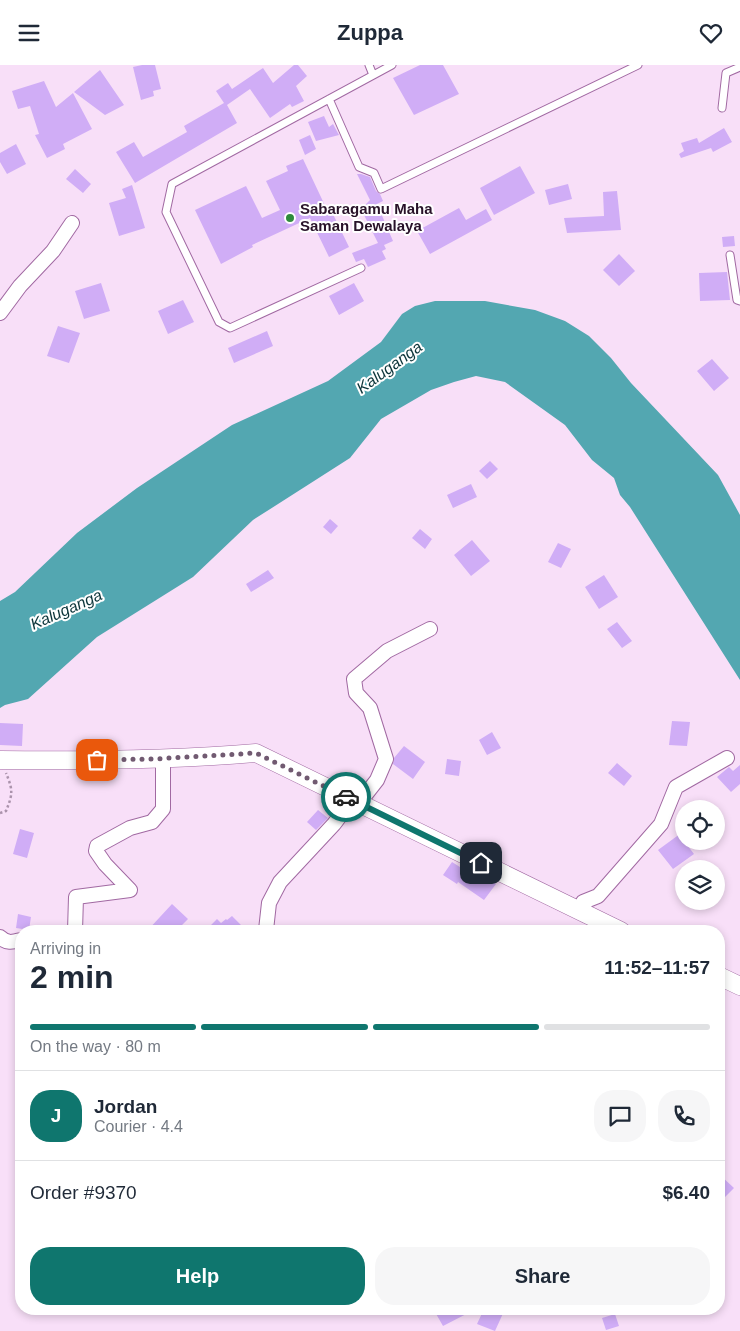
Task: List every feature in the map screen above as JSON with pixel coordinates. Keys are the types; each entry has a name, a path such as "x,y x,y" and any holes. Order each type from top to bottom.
{"street":[{"path":"0,313 20,286 53,251 72,223"},
{"path":"267,925 269,903 280,882 376,781 386,759 370,708 356,693 354,679 387,651 430,629"},
{"path":"0,760 163,759 256,753 608,925"},
{"path":"586,915 583,902 598,895 662,825 676,787 727,758"},
{"path":"75,925 76,897 130,890 105,864 96,851 97,846 130,828 152,822 163,809 163,759"},
{"path":"0,937 11,943 15,941"},
{"path":"725,979 740,986"}],"lane":[{"path":"369,65 373,75"},
{"path":"361,268 230,328 219,322 166,212 172,185 392,65"},
{"path":"328,99 359,167 374,173 381,189 638,65"},
{"path":"722,108 726,73 740,67"},
{"path":"730,255 737,300 740,301"}],"path":[{"path":"0,760 10,785 12,797 6,811 0,813"}],"water":[{"name":"Kaluganga","path":"435,301 485,301 535,310 565,321 589,336 611,358 631,383 718,475 740,515 740,680 630,507 620,495 614,478 592,460 565,425 505,382 476,376 431,390 381,419 350,458 253,520 193,577 97,637 28,699 0,708 0,601 15,592 77,533 137,488 232,425 328,381 381,342 402,314 415,306"}],"building":[{"path":"155,65 161,89 153,91 154,96 141,100 133,67"},
{"path":"294,65 298,65 307,76 296,86 304,101 292,107 290,104 270,118 250,89 227,105 237,123 135,183 116,152 134,142 143,157 187,132 184,126 224,103 216,91 228,83 232,89 263,68 273,83"},
{"path":"420,65 443,65 459,94 414,115 393,78"},
{"path":"100,70 124,105 105,115 74,92"},
{"path":"44,81 56,107 73,93 92,129 63,144 65,149 47,158 35,135 39,134 30,106 18,109 12,91"},
{"path":"324,116 329,127 333,124 339,135 316,141 308,122"},
{"path":"724,128 732,142 713,152 711,148 681,158 679,154 684,151 681,143 697,138 699,143"},
{"path":"310,135 316,149 305,155 299,140"},
{"path":"16,144 26,164 7,174 0,162 0,153"},
{"path":"303,159 328,212 331,210 349,247 329,257 310,218 252,245 253,247 221,264 195,210 246,186 262,218 280,210 266,181 288,171 286,166"},
{"path":"520,166 535,193 494,215 480,188"},
{"path":"75,169 91,184 83,193 66,179"},
{"path":"357,174 370,177 376,191 380,194 383,201 377,204 393,241 384,245 386,249 382,251 386,259 368,267 364,259 356,262 352,253 378,243 361,209 370,200"},
{"path":"568,184 572,199 549,205 545,190"},
{"path":"132,185 145,228 119,236 109,203 126,198 122,189"},
{"path":"617,191 621,230 567,233 564,218 604,216 603,192"},
{"path":"459,208 466,220 486,209 492,220 430,254 417,231"},
{"path":"734,236 735,246 723,247 722,237"},
{"path":"619,254 635,271 619,286 603,270"},
{"path":"727,272 730,300 700,301 699,273"},
{"path":"101,283 110,311 84,319 75,291"},
{"path":"354,283 364,301 339,315 329,296"},
{"path":"183,300 194,322 168,334 158,311"},
{"path":"58,326 80,333 69,363 47,356"},
{"path":"267,331 273,346 234,363 228,348"},
{"path":"712,359 729,378 714,391 697,371"},
{"path":"490,461 498,469 487,479 479,471"},
{"path":"471,484 477,497 453,508 447,495"},
{"path":"330,519 338,526 331,534 323,527"},
{"path":"420,529 432,539 425,549 412,538"},
{"path":"472,540 490,561 471,576 454,555"},
{"path":"558,543 571,549 561,568 548,562"},
{"path":"268,570 274,578 251,592 246,584"},
{"path":"604,575 618,597 599,609 585,587"},
{"path":"617,622 632,641 622,648 607,629"},
{"path":"672,721 690,722 687,746 669,745"},
{"path":"0,723 23,724 22,746 0,745"},
{"path":"492,732 501,748 487,755 479,740"},
{"path":"404,746 425,762 413,779 393,764 394,758"},
{"path":"447,759 461,761 459,776 445,774"},
{"path":"617,763 632,776 624,786 608,773"},
{"path":"740,765 740,784 731,792 717,777 729,767 733,771"},
{"path":"318,810 328,818 316,830 307,822"},
{"path":"20,829 34,833 27,858 13,854"},
{"path":"675,838 675,850 691,850 694,854 686,860 675,860 675,868 673,869 658,850"},
{"path":"452,862 479,879 482,875 496,884 484,900 458,882 457,884 443,875"},
{"path":"172,904 188,919 182,925 153,925"},
{"path":"18,914 31,917 30,925 16,925"},
{"path":"232,916 241,925 211,925 217,919 221,923"},
{"path":"725,1180 734,1188 725,1197"},
{"path":"437,1315 464,1315 443,1326"},
{"path":"481,1315 502,1315 495,1331 477,1324"},
{"path":"615,1315 619,1326 606,1330 602,1318"}],"way so far":[{"path":"97,760 206,757 256,753 346,797"}],"place":[{"name":"Sabaragamu Maha Saman Dewalaya","path":"290,218"}],"route":[{"path":"346,797 481,863"}]}
